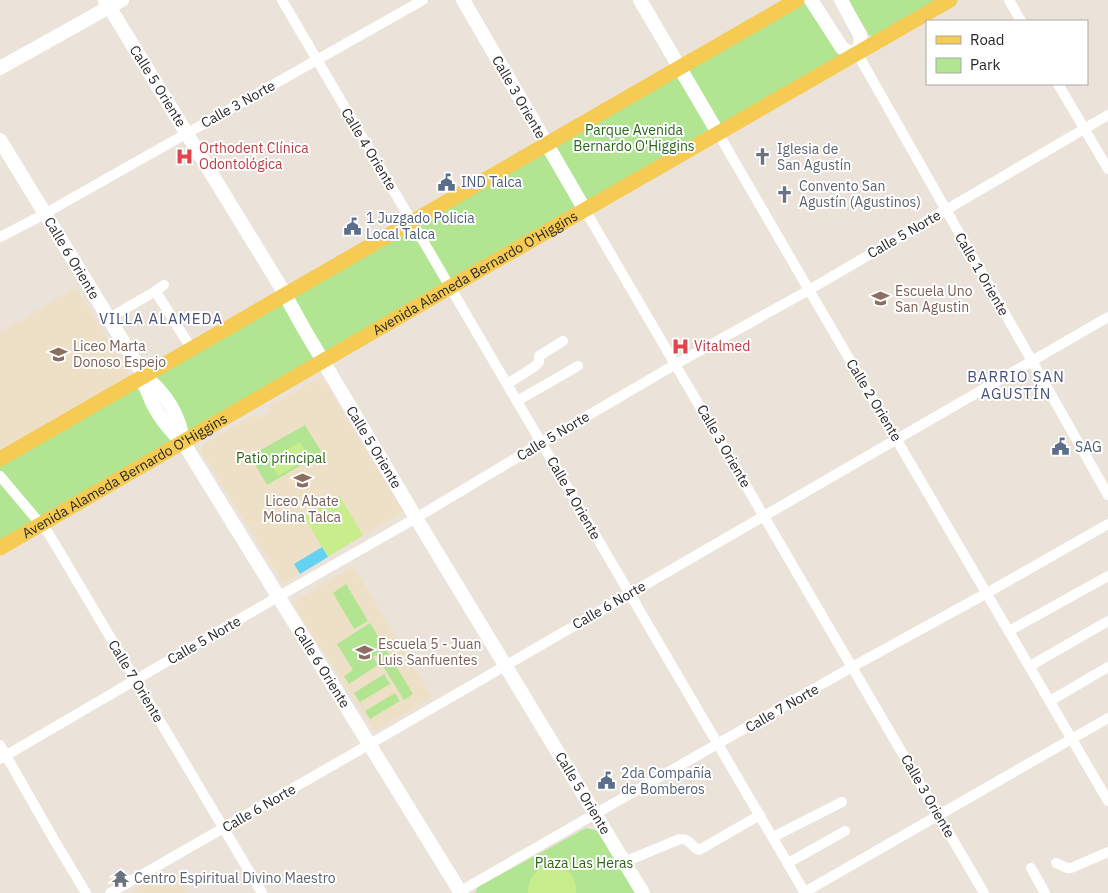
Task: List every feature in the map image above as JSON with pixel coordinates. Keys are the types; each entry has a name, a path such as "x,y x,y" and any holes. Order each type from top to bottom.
{"main road":[{"path":"0,68 107,4 122,0"},
{"name":"Calle 3 Oriente","path":"463,0 585,210"},
{"name":"Calle 2 Oriente","path":"640,0 718,133"},
{"path":"0,459 796,0"},
{"path":"811,0 838,44 846,51 857,54 861,42 860,35 841,0"},
{"name":"Avenida Alameda Bernardo O'Higgins","path":"0,548 950,0"},
{"name":"Calle 5 Oriente","path":"107,4 285,294 416,518 643,893"},
{"name":"Calle 6 Oriente","path":"0,140 144,376 170,403 176,416 183,442 370,744 459,892"}],"street":[{"name":"Calle 4 Oriente","path":"282,0 805,893"},
{"name":"Calle 3 Norte","path":"0,237 423,0"},
{"path":"1009,0 1020,20"},
{"name":"Calle 1 Oriente","path":"857,54 1108,495"},
{"path":"1059,85 1108,169"},
{"name":"Calle 5 Norte","path":"3,757 416,518 676,364 809,290 1108,115"},
{"name":"Calle 2 Oriente","path":"718,133 1108,801"},
{"name":"Calle 3 Oriente","path":"585,210 984,893"},
{"path":"109,318 164,285"},
{"path":"154,292 156,292 191,348"},
{"name":"Calle 6 Norte","path":"110,893 897,438 1032,362 1108,316"},
{"path":"507,384 534,367 539,362 539,356 563,341"},
{"path":"517,401 578,366"},
{"name":"Calle 7 Oriente","path":"0,476 49,534 262,893"},
{"name":"Calle 7 Norte","path":"459,892 852,667 1108,524"},
{"path":"1009,632 1108,576"},
{"path":"1030,666 1108,621"},
{"path":"1050,701 1108,667"},
{"path":"805,893 1108,718"},
{"path":"0,745 3,757 86,893"},
{"path":"773,837 842,802"},
{"path":"624,862 680,838 688,840 699,850 760,815"},
{"path":"788,863 846,831"},
{"path":"1056,863 1071,868 1108,852"},
{"path":"1031,868 1045,893"}],"shaded area":[{"name":"Liceo Marta Donoso Espejo","path":"76,287 130,375 0,453 0,333"},
{"name":"Liceo Abate Molina Talca","path":"317,379 323,379 403,512 287,582 282,581 201,451 203,444 254,415 259,418 270,412 269,406"},
{"name":"Escuela 5 - Juan Luis Sanfuentes","path":"353,566 432,697 377,730 373,729 294,606 296,601"},
{"path":"176,872 188,893 131,893 156,877 159,882"}],"green space":[{"path":"848,0 940,0 874,37 869,35"},
{"name":"Parque Avenida Bernardo O'Higgins","path":"801,2 808,3 840,56 189,432 156,376"},
{"path":"137,388 171,442 0,543 0,465"},
{"name":"Patio principal","path":"305,425 322,453 267,485 250,456"},
{"path":"300,442 309,458 278,476 269,460"},
{"path":"339,495 363,535 328,557 304,517"},
{"path":"346,584 368,621 354,629 333,593"},
{"path":"370,623 413,694 404,700 376,655 373,657 378,665 349,684 344,676 353,670 337,644"},
{"path":"384,674 390,684 360,702 364,710 354,693"},
{"path":"395,693 400,701 370,719 365,711"},
{"name":"Plaza Las Heras","path":"586,828 600,831 636,893 475,893 478,887"},
{"path":"548,865 560,867 569,872 575,881 576,893 528,893 530,879 539,870"}],"water":[{"path":"322,547 328,557 300,574 294,564"}],"place":[{"name":"Orthodent Clínica Odontológica","path":"185,156"},
{"name":"Iglesia de San Agustín","path":"763,157"},
{"name":"IND Talca","path":"447,182"},
{"name":"Convento San Agustín (Agustinos)","path":"785,194"},
{"name":"1 Juzgado Policia Local Talca","path":"352,226"},
{"name":"Escuela Uno San Agustin","path":"881,299"},
{"name":"Vitalmed","path":"680,346"},
{"name":"Liceo Marta Donoso Espejo","path":"59,354"},
{"name":"SAG","path":"1061,447"},
{"name":"Liceo Abate Molina Talca","path":"302,481"},
{"name":"Escuela 5 - Juan Luis Sanfuentes","path":"364,652"},
{"name":"2da Compañía de Bomberos","path":"607,781"},
{"name":"Centro Espiritual Divino Maestro","path":"120,878"}],"district":[{"name":"VILLA ALAMEDA","path":"161,319"},
{"name":"BARRIO SAN AGUSTÍN","path":"1016,386"}]}
